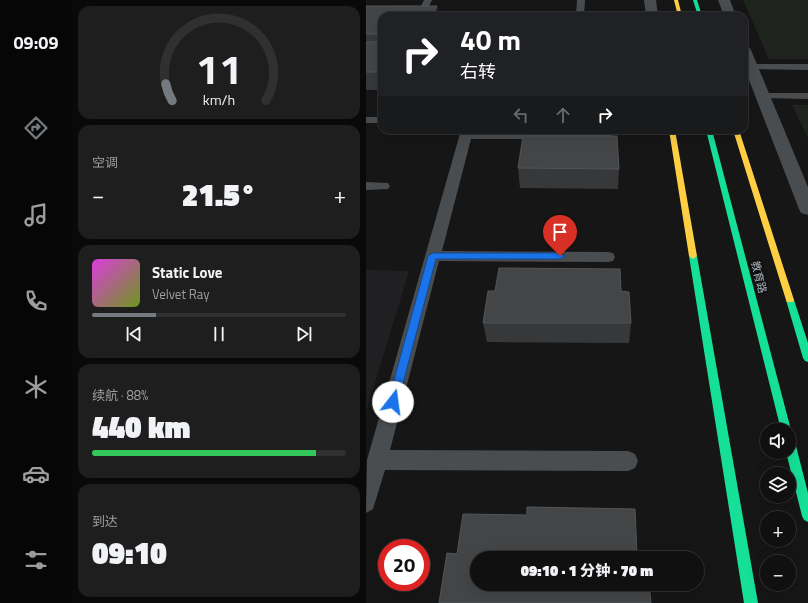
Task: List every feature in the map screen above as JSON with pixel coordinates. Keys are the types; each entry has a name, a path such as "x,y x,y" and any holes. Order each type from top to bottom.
{"main road":[{"path":"676,0 679,12"},
{"path":"695,0 699,12"},
{"path":"673,134 751,603"},
{"name":"教育路","path":"710,134 784,423"},
{"name":"教育路","path":"737,134 808,358"},
{"path":"793,459 808,516"}],"street":[{"path":"650,0 652,12"},
{"path":"724,0 728,12"},
{"path":"748,60 808,209"}],"lane":[{"path":"422,12 428,0"},
{"path":"580,12 581,0"},
{"path":"751,67 808,67"},
{"path":"762,96 808,96"},
{"path":"366,120 378,120"},
{"path":"366,502 465,134"},
{"path":"559,134 606,135"},
{"path":"366,186 382,186"},
{"path":"433,256 608,257"},
{"path":"377,460 628,461"}],"shaded area":[{"path":"743,0 808,0 808,59 769,59"},
{"path":"792,105 808,105 808,138"},
{"path":"366,270 409,271 366,412"}],"building":[{"path":"366,6 437,6 434,12 378,12 378,34 366,34"},
{"path":"378,41 378,72 366,72 366,42"},
{"path":"523,136 617,136 619,169 518,168"},
{"path":"499,268 620,269 621,291 629,292 631,323 483,323 488,291 495,291"},
{"path":"527,507 635,509 637,551 470,551 470,591 650,591 651,603 439,603 447,553 457,554 463,514 527,515"}],"traffic: fast":[{"path":"695,0 699,12"},
{"path":"710,134 784,423"},
{"path":"693,256 751,603"},
{"path":"790,300 808,358"},
{"path":"793,459 808,516"}],"traffic: slow":[{"path":"676,0 679,12"},
{"path":"673,134 693,256"},
{"path":"737,134 790,300"}],"route":[{"path":"393,402 433,256 560,256"}]}
